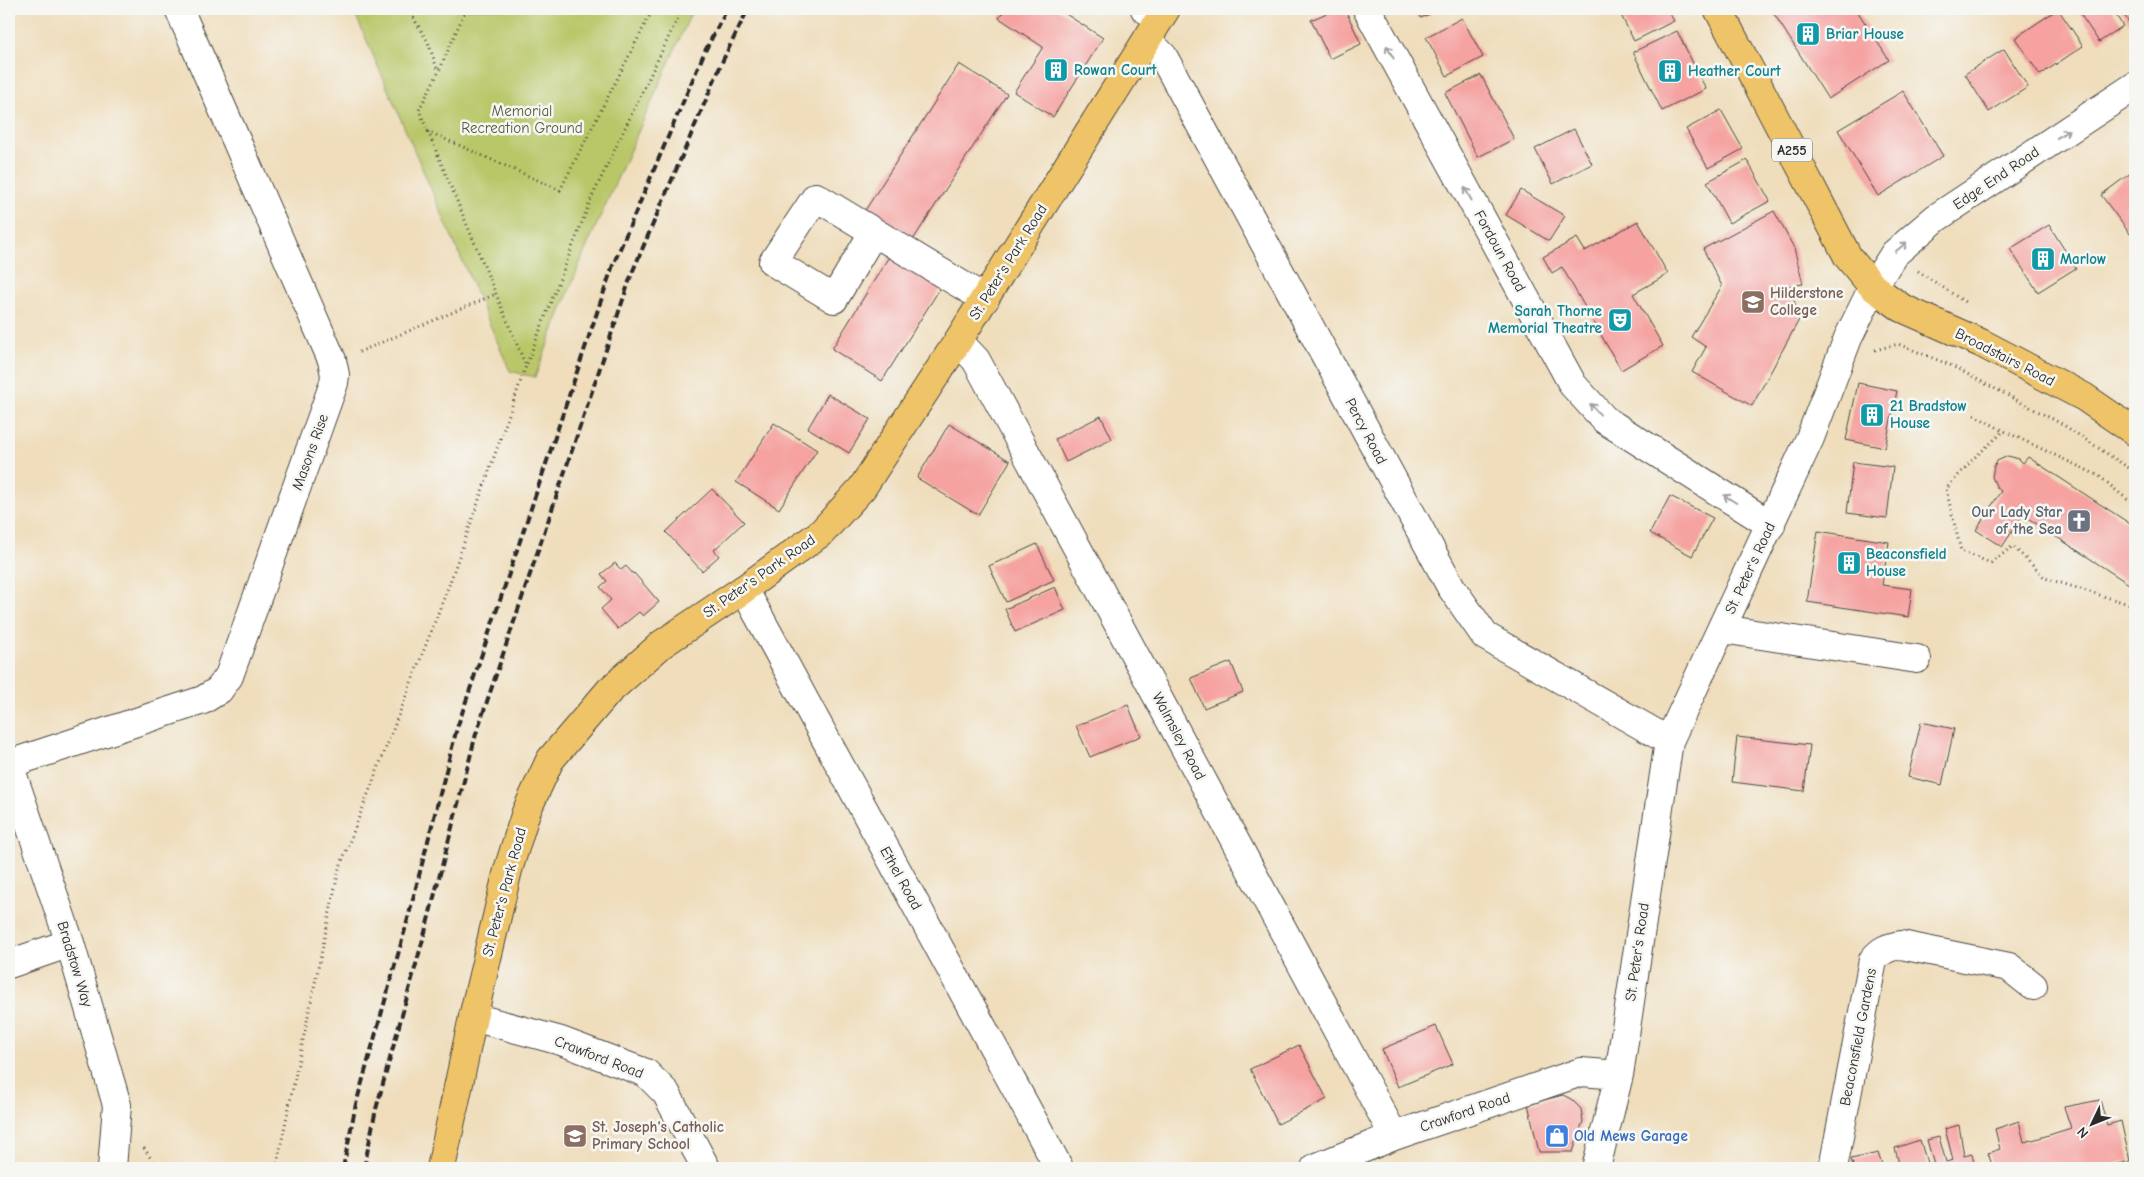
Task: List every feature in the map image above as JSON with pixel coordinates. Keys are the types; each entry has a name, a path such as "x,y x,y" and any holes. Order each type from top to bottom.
{"main road":[{"name":"A255","path":"1718,9 1848,257 1873,287"},
{"name":"St. Peter's Park Road","path":"441,1168 473,1017 510,862 526,812 550,760 615,685 662,644 744,589 822,532 862,488 985,299 1154,19"},
{"name":"Broadstairs Road","path":"1873,287 1902,308 1981,343 2084,397 2135,432"}],"street":[{"name":"Masons Rise","path":"9,764 203,700 212,696 225,684 332,390 335,375 332,360 179,9"},
{"name":"Fordoun Road","path":"1367,9 1573,385 1605,420 1771,525"},
{"name":"Percy Road","path":"1154,19 1163,56 1451,587 1485,636 1668,741"},
{"name":"Edge End Road","path":"1873,287 1894,254 1936,218 2135,86"},
{"path":"873,233 985,299"},
{"name":"St. Peter's Road","path":"1596,1168 1619,1075 1668,741 1771,525 1810,438 1848,338 1873,287"},
{"name":"Walmsley Road","path":"958,341 981,368 1394,1136"},
{"name":"Ethel Road","path":"744,589 1059,1168"},
{"path":"1722,629 1917,659"},
{"name":"Bradstow Way","path":"9,764 70,943 118,1105 112,1168"},
{"path":"9,964 70,943"},
{"name":"Beaconsfield Gardens","path":"1833,1168 1873,960 1881,951 1890,946 1901,945 2009,967 2033,986"},
{"name":"Crawford Road","path":"473,1017 561,1041 646,1073 666,1093 706,1168"},
{"name":"Crawford Road","path":"1315,1168 1394,1136 1581,1072 1619,1075"}],"path":[{"path":"408,9 428,42 439,71"},
{"path":"466,9 439,71 419,110 526,366"},
{"path":"427,131 560,190 653,9"},
{"path":"276,1168 339,869 449,585 526,366 591,199 682,9"},
{"path":"332,360 352,354 496,294"},
{"path":"1848,338 1872,351 1898,344 1950,365 2062,424 2135,472"},
{"path":"1974,415 2004,432 2099,476 2135,506"},
{"path":"2004,432 1974,458 1946,489 1962,552 1991,564 2013,546 2045,578 2135,606"}],"green space":[{"name":"Memorial Recreation Ground","path":"353,9 693,9 584,253 535,377 510,371"}],"building":[{"name":"Rowan Court","path":"1005,9 1058,9 1103,38 1053,117 1014,92 1043,47 999,18"},
{"path":"1336,9 1345,9 1361,44 1330,59 1311,20"},
{"path":"1416,9 1440,9 1421,18"},
{"path":"1618,9 1667,9 1674,21 1634,41"},
{"path":"1771,9 1856,9 1889,60 1828,99"},
{"path":"2058,9 2083,46 2040,75 2015,38"},
{"path":"2077,9 2112,9 2123,26 2099,42"},
{"path":"2120,9 2135,9 2135,31"},
{"path":"1462,18 1483,57 1447,76 1426,37"},
{"name":"Heather Court","path":"1677,31 1706,89 1662,111 1633,52"},
{"path":"2004,49 2028,87 1989,112 1965,74"},
{"path":"959,64 1007,94 911,243 864,212"},
{"path":"1481,75 1514,139 1478,157 1445,93"},
{"path":"1903,91 1943,156 1878,196 1838,130"},
{"path":"1721,110 1743,149 1708,168 1686,129"},
{"path":"1574,129 1592,164 1553,184 1535,149"},
{"path":"1747,160 1770,201 1729,223 1707,182"},
{"path":"2135,170 2135,230 2130,234 2101,195"},
{"path":"1521,190 1565,216 1549,241 1506,215"},
{"name":"Hilderstone College","path":"1774,211 1794,248 1803,284 1789,286 1800,318 1752,406 1692,372 1706,347 1691,337 1722,286 1703,249"},
{"name":"Sarah Thorne Memorial Theatre","path":"1638,221 1668,274 1633,294 1663,346 1621,370 1562,267 1552,273 1543,257 1577,238 1585,251"},
{"name":"Marlow","path":"2049,225 2076,268 2038,292 2010,249"},
{"path":"893,250 944,282 882,381 832,349"},
{"name":"21 Bradstow House","path":"1858,383 1897,391 1885,448 1846,440"},
{"path":"828,394 870,419 849,453 808,428"},
{"path":"1101,416 1112,439 1066,462 1055,439"},
{"path":"774,423 817,450 779,509 736,482"},
{"path":"949,424 1010,461 978,515 917,478"},
{"name":"Our Lady Star of the Sea","path":"2008,456 2019,459 2023,463 2028,457 2135,527 2135,588 2023,515 2002,547 1976,530 2001,491 1997,488 1992,477 1994,466 1997,461"},
{"path":"1853,462 1893,467 1887,518 1847,513"},
{"path":"712,489 744,522 714,550 719,556 702,571 666,532"},
{"path":"1670,496 1713,518 1692,556 1650,533"},
{"name":"Beaconsfield House","path":"1818,531 1889,542 1882,585 1912,589 1908,617 1807,602"},
{"path":"1037,544 1054,580 1006,602 989,566"},
{"path":"615,563 621,570 626,566 634,573 659,602 643,616 639,612 618,629 601,609 611,600 600,587 607,581 601,574"},
{"path":"1055,587 1065,610 1015,632 1005,609"},
{"path":"1231,662 1243,692 1204,708 1191,678"},
{"path":"1128,705 1141,736 1090,757 1076,726"},
{"path":"1921,722 1954,729 1942,785 1908,777"},
{"path":"1737,737 1810,745 1804,791 1732,782"},
{"path":"1436,1026 1453,1064 1398,1087 1382,1049"},
{"path":"1299,1045 1327,1099 1278,1124 1250,1069"},
{"name":"Old Mews Garage","path":"1563,1095 1571,1099 1581,1109 1583,1121 1573,1152 1539,1152 1528,1104"},
{"path":"2100,1100 2107,1125 2121,1121 2130,1161 2101,1168 1993,1168 1988,1153 2000,1149 1995,1129 2019,1121 2024,1142 2036,1139 2071,1128 2064,1107"},
{"path":"1959,1125 1964,1156 1972,1154 1975,1168 1900,1168 1895,1148 1920,1140 1928,1166 1934,1165 1927,1140 1939,1137 1946,1162 1953,1160 1945,1129"},
{"path":"1878,1153 1883,1168 1854,1168 1851,1159"}],"railway":[{"path":"343,1168 356,1104 406,926 457,728 613,265 705,51 727,9"},
{"path":"364,1168 376,1109 425,932 476,734 632,273 723,60 748,9"}],"place":[{"name":"Briar House","path":"1808,34"},
{"name":"Rowan Court","path":"1056,70"},
{"name":"Heather Court","path":"1670,71"},
{"name":"Marlow","path":"2043,259"},
{"name":"Hilderstone College","path":"1753,302"},
{"name":"Sarah Thorne Memorial Theatre","path":"1620,320"},
{"name":"21 Bradstow House","path":"1872,415"},
{"name":"Our Lady Star of the Sea","path":"2079,521"},
{"name":"Beaconsfield House","path":"1849,563"},
{"name":"St. Joseph's Catholic Primary School","path":"575,1136"},
{"name":"Old Mews Garage","path":"1557,1136"}]}
